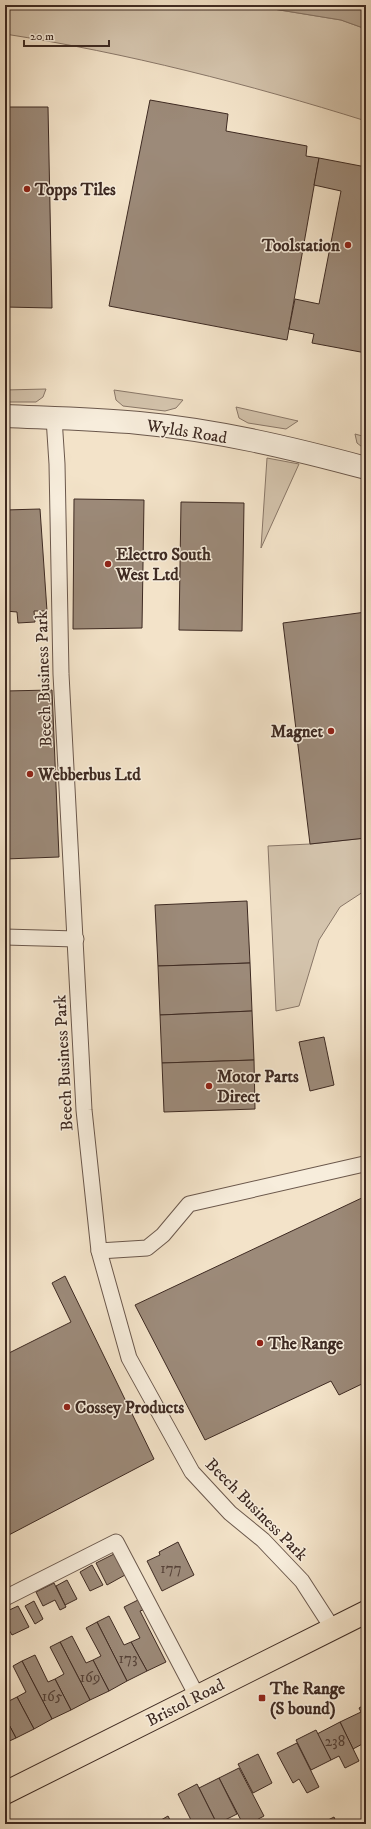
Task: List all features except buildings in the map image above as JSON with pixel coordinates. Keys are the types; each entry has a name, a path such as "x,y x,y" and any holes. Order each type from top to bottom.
{"main road":[{"name":"Bristol Road","path":"5,1793 366,1612"}],"street":[{"name":"Wylds Road","path":"5,416 139,423 220,435 325,457 366,468"}],"lane":[{"name":"Beech Business Park","path":"54,418 61,674 84,1110 99,1251 129,1358 192,1472 230,1513 263,1540 302,1581 332,1629"},
{"path":"5,937 76,939"},
{"path":"99,1251 147,1248 163,1235 189,1204 364,1164"},
{"path":"5,1598 116,1542 198,1696"}],"shaded area":[{"path":"5,5 249,5 341,20 366,29 366,121 277,94 142,60 96,50 5,34"},
{"path":"249,5 366,5 366,29 341,20"},
{"path":"46,389 43,397 36,402 5,402 5,390"},
{"path":"114,390 183,400 176,408 165,411 123,406 116,400"},
{"path":"236,407 298,421 286,429 248,423 239,418"},
{"path":"355,434 366,437 366,450 357,443"},
{"path":"267,458 299,464 261,548"},
{"path":"366,838 366,890 340,907 319,940 299,1006 276,1011 268,846 310,844"}],"place":[{"name":"Topps Tiles","path":"27,189"},
{"name":"Toolstation","path":"348,245"},
{"name":"Electro South West Ltd","path":"108,564"},
{"name":"Magnet","path":"331,731"},
{"name":"Webberbus Ltd","path":"30,774"},
{"name":"Motor Parts Direct","path":"209,1086"},
{"name":"The Range","path":"260,1343"},
{"name":"Cossey Products","path":"67,1407"},
{"name":"The Range (S bound)","path":"262,1698"}]}
